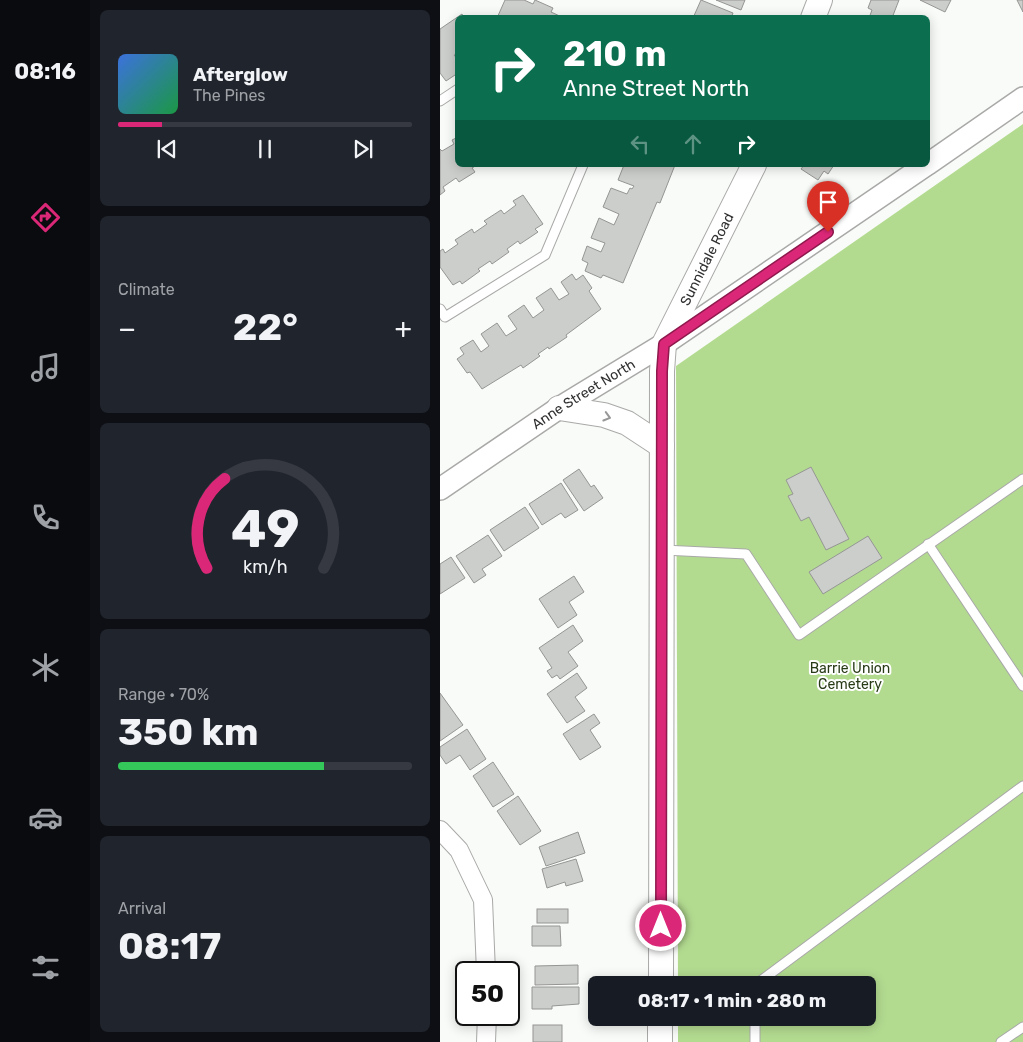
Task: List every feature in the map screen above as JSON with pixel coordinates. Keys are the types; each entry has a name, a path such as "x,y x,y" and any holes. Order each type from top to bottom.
{"main road":[{"path":"814,15 820,0"},
{"name":"Sunnidale Road","path":"661,976 662,446 664,344 753,167"},
{"path":"559,408 604,415 626,423 662,446"},
{"path":"660,1026 660,1042"}],"street":[{"name":"Anne Street North","path":"930,162 1023,98"},
{"name":"Anne Street North","path":"440,489 559,408 664,344 923,167"},
{"path":"440,830 459,850 482,900 485,961"},
{"path":"486,1042 487,1026"}],"lane":[{"path":"440,101 455,91"},
{"path":"440,309 445,317 545,255 582,167"},
{"path":"662,550 746,554 799,635 1023,479"},
{"path":"928,544 1023,686"},
{"path":"766,976 1023,786"},
{"path":"755,1026 755,1042"},
{"path":"1000,1042 1023,1027"}],"green space":[{"name":"Barrie Union Cemetery","path":"1023,124 1023,1042 678,1042 678,1026 876,1026 876,976 678,976 676,366"}],"building":[{"path":"505,0 524,0 533,4 535,0 553,8 551,12 558,15 498,15"},
{"path":"701,0 733,13 732,15 694,15"},
{"path":"716,0 745,0 741,10"},
{"path":"871,0 899,0 893,15 870,15 872,10 868,8"},
{"path":"920,0 951,0 945,12"},
{"path":"1017,0 1023,0 1023,12"},
{"path":"455,19 455,75 446,81 440,73 440,29"},
{"path":"455,138 455,167 474,167 472,168 475,172 459,182 456,178 443,187 445,191 440,195 440,149 442,151 454,144 452,140"},
{"path":"623,167 674,167 660,203 657,202 623,283 603,275 601,278 585,271 588,263 582,260 587,246 601,252 605,243 591,238 599,218 614,225 619,214 603,207 611,188 627,194 630,188 632,189 634,186 618,180"},
{"path":"802,167 833,167 828,174 824,171 818,180 801,169"},
{"path":"523,195 543,224 535,229 538,232 520,244 518,241 507,249 509,252 492,264 490,261 478,269 480,271 462,284 460,281 453,285 440,267 440,251 443,249 445,253 458,244 455,240 472,229 474,233 487,224 484,221 501,210 504,214 516,205 513,201"},
{"path":"572,274 576,280 583,275 592,288 589,291 601,309 566,335 567,337 538,354 540,356 523,368 521,365 482,389 470,372 467,373 457,359 464,354 460,348 473,340 481,352 489,346 481,334 497,323 506,336 517,329 508,316 524,305 533,318 544,310 536,298 551,288 559,300 569,294 561,282"},
{"path":"811,467 849,539 826,550 809,517 801,521 788,496 793,494 786,480"},
{"path":"579,469 591,487 594,485 603,498 584,511 563,480"},
{"path":"561,483 578,510 565,518 561,513 542,525 529,504"},
{"path":"525,507 539,528 504,551 490,530"},
{"path":"488,535 502,556 482,569 486,575 474,583 456,556"},
{"path":"868,536 882,558 823,594 809,572"},
{"path":"451,557 465,578 440,594 440,564"},
{"path":"574,576 584,592 569,602 577,615 558,628 539,599"},
{"path":"573,625 583,641 568,652 578,666 560,679 557,675 552,678 547,671 552,668 539,648"},
{"path":"577,673 587,688 575,697 585,711 567,723 547,694"},
{"path":"440,693 463,725 440,741"},
{"path":"594,714 600,723 590,730 601,747 580,760 563,734"},
{"path":"467,729 486,759 470,770 460,755 446,764 440,755 440,747"},
{"path":"493,762 514,794 493,807 473,776"},
{"path":"518,796 541,831 520,845 497,811"},
{"path":"578,832 585,853 546,866 539,847"},
{"path":"576,859 583,881 566,886 565,882 547,888 542,869"},
{"path":"537,909 568,909 568,923 537,923"},
{"path":"532,926 560,926 561,946 532,946"},
{"path":"578,965 578,984 535,985 535,966"},
{"path":"532,987 579,987 579,1004 552,1006 552,1009 532,1009"},
{"path":"533,1025 562,1025 562,1042 533,1042"}],"route":[{"path":"661,926 662,371 664,344 828,232"}]}
